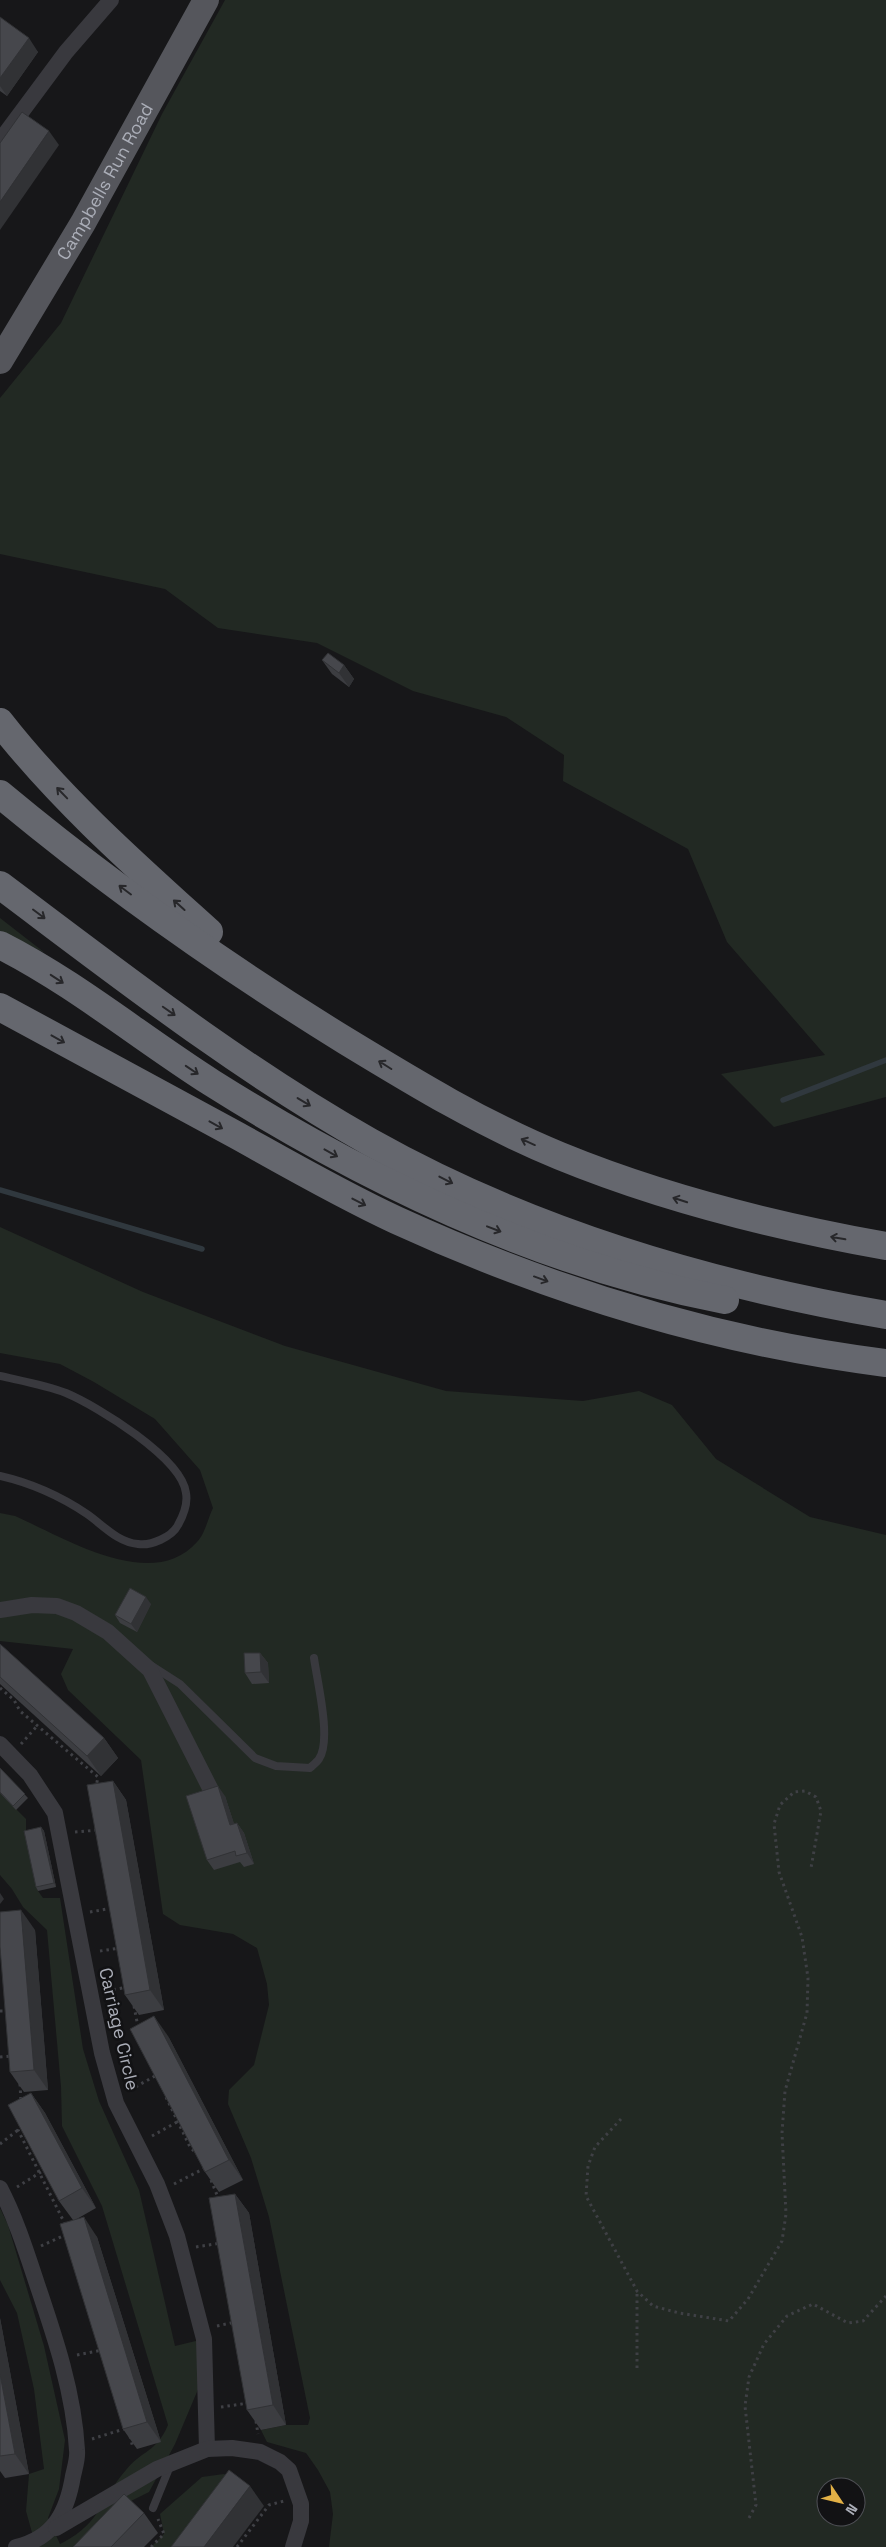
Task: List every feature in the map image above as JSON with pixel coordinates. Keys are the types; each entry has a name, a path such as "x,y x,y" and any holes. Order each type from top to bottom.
{"highway":[{"path":"0,722 42,772 129,860 294,1008"},
{"path":"0,794 139,901 294,1008 433,1095 497,1128 559,1156 683,1201 810,1232 886,1246"},
{"path":"0,885 164,1007 276,1085 371,1142 473,1194 535,1221 682,1270 745,1287 886,1316"},
{"path":"0,945 37,966 210,1082 295,1133 398,1187 467,1219 569,1257 678,1290 755,1306 886,1316"},
{"path":"0,1007 331,1188 394,1219 465,1250 560,1286 677,1321 804,1350 886,1363"}],"main road":[{"name":"Campbells Run Road","path":"0,361 78,231 206,0"}],"street":[{"path":"0,140 66,52 110,0"},
{"path":"0,1610 32,1604 57,1606 76,1613 108,1632 128,1649 150,1670 211,1790"},
{"name":"Carriage Circle","path":"0,1744 30,1775 55,1813 102,2053 116,2103 157,2184 181,2251 204,2339 207,2449"},
{"path":"2,2192 15,2217 62,2360 78,2451 72,2487 64,2511 52,2530"},
{"path":"16,2547 28,2544 118,2490 171,2463 207,2449 232,2448 260,2452 280,2462 289,2470 301,2504 301,2520 293,2547"}],"lane":[{"path":"0,1376 66,1394 112,1417 164,1458 179,1476 186,1492 184,1513 176,1528 160,1541 139,1544 122,1539 107,1531 88,1515 61,1498 22,1481 0,1476"},
{"path":"128,1649 180,1684 255,1758 276,1766 299,1768 310,1768 319,1759 322,1751 324,1732 314,1658"},
{"path":"153,2508 171,2463"}],"path":[{"path":"0,1688 37,1726 98,1776 96,1793"},
{"path":"32,1732 37,1726"},
{"path":"621,2119 595,2147 588,2166 586,2196 637,2291 653,2306 679,2313 729,2321 748,2299 782,2241 786,2214 782,2133 785,2091 807,2013 808,1978 802,1937 779,1872 774,1824 780,1805 794,1792 805,1792 816,1797 821,1811 812,1868"},
{"path":"100,1822 102,1837"},
{"path":"95,1830 101,1829"},
{"path":"111,1899 114,1916"},
{"path":"74,1914 113,1908"},
{"path":"118,1940 121,1954"},
{"path":"123,1988 131,1987 129,1978"},
{"path":"132,1996 139,2032"},
{"path":"10,2002 12,2020"},
{"path":"0,2011 11,2011"},
{"path":"0,2057 18,2056"},
{"path":"151,2067 158,2082"},
{"path":"19,2076 21,2104"},
{"path":"142,2084 155,2076"},
{"path":"165,2094 190,2147 197,2153 205,2168 220,2203"},
{"path":"20,2120 18,2130 65,2220 69,2240"},
{"path":"166,2129 178,2122"},
{"path":"0,2144 18,2130"},
{"path":"190,2176 205,2168"},
{"path":"2,2192 41,2172"},
{"path":"26,2251 68,2233"},
{"path":"181,2251 209,2244 225,2243 223,2235"},
{"path":"637,2291 637,2368"},
{"path":"749,2518 756,2505 745,2406 749,2376 764,2344 787,2316 813,2304 848,2323 863,2322 886,2296"},
{"path":"234,2313 237,2331"},
{"path":"100,2342 104,2360"},
{"path":"62,2360 102,2350"},
{"path":"205,2410 254,2402"},
{"path":"125,2419 133,2448"},
{"path":"256,2419 260,2452"},
{"path":"76,2442 104,2436 127,2428"},
{"path":"237,2547 268,2505"},
{"path":"151,2547 164,2534 153,2508"}],"shaded area":[{"path":"225,0 886,0 886,1097 774,1127 721,1074 825,1055 727,942 688,849 563,781 564,755 506,717 413,691 317,643 218,628 165,589 0,554 0,398 61,323 162,114"},
{"path":"0,918 45,953 0,931"},
{"path":"0,1227 143,1292 285,1346 446,1391 583,1401 639,1391 672,1405 716,1459 810,1517 886,1535 886,2547 329,2547 333,2514 330,2492 318,2470 306,2453 267,2442 261,2430 286,2425 308,2425 310,2418 269,2217 251,2158 228,2104 229,2090 254,2065 269,2005 267,1984 257,1948 233,1934 180,1925 163,1914 141,1760 68,1690 61,1674 73,1649 0,1641 0,1513 15,1516 58,1537 108,1556 133,1562 157,1563 178,1556 197,1542 213,1508 200,1470 155,1419 60,1364 0,1353"},
{"path":"0,1793 26,1819 26,1835 38,1891 43,1898 60,1898 83,2049 99,2101 139,2190 175,2346 204,2339 199,2387 175,2444 149,2492 131,2501 87,2547 36,2547 26,2511 29,2474 44,2469 34,2389 17,2313 0,2280 0,2208 8,2225 44,2346 65,2440 59,2489 48,2518 60,2544 74,2536 92,2520 117,2481 132,2463 159,2441 168,2425 102,2206 62,2126 61,2087 47,1930 23,1907 12,1889 0,1875"},
{"path":"224,2474 231,2478 188,2547 151,2547 164,2534 160,2514 202,2477"}],"building":[{"path":"0,17 29,38 0,78"},
{"path":"22,112 49,131 0,202 0,143"},
{"path":"328,653 344,665 339,673 322,660"},
{"path":"130,1588 146,1597 131,1624 115,1615"},
{"path":"0,1644 104,1738 87,1756 0,1677"},
{"path":"244,1653 260,1653 261,1672 245,1673"},
{"path":"0,1768 25,1794 13,1806 0,1792"},
{"path":"113,1781 150,1990 125,1995 87,1785"},
{"path":"218,1786 230,1825 237,1823 247,1853 236,1856 235,1851 207,1860 186,1796"},
{"path":"41,1827 54,1883 36,1887 24,1831"},
{"path":"21,1910 34,2070 10,2072 0,1947 0,1912"},
{"path":"154,2016 229,2160 205,2172 130,2029"},
{"path":"31,2093 82,2188 59,2201 8,2105"},
{"path":"235,2194 273,2405 247,2410 209,2198"},
{"path":"84,2217 147,2422 123,2429 60,2224"},
{"path":"0,2374 15,2454 0,2456"},
{"path":"229,2470 250,2486 204,2547 171,2547"},
{"path":"124,2494 144,2513 111,2547 73,2547"}],"waterway":[{"path":"783,1100 886,1060"},
{"path":"0,1190 202,1249"}]}
